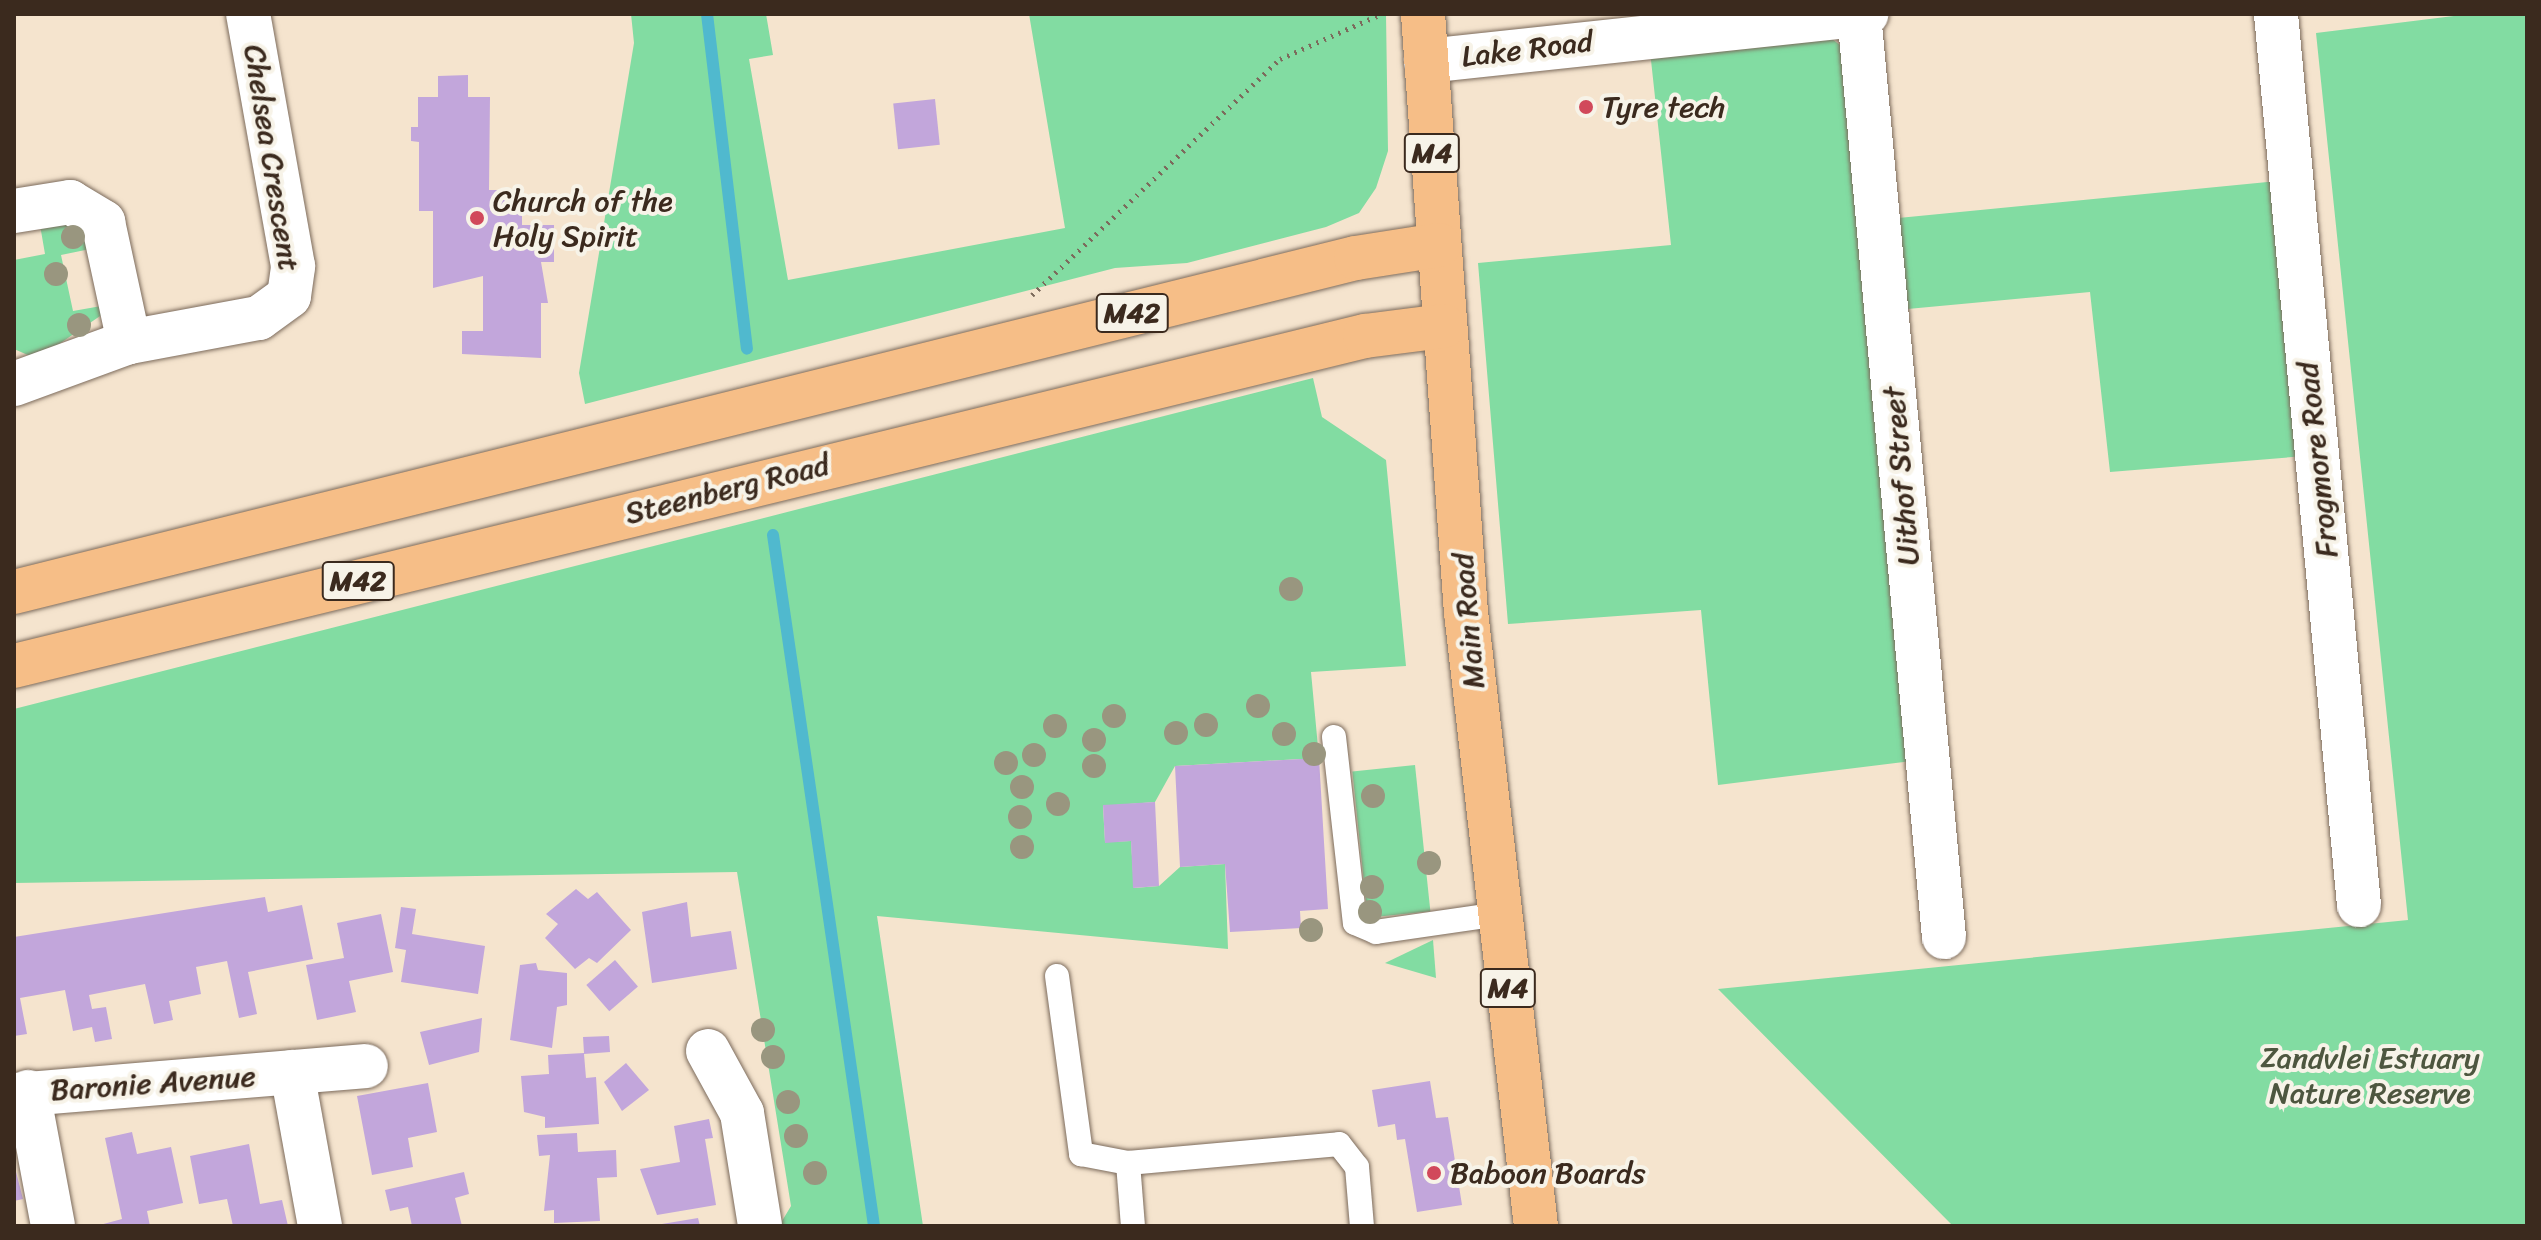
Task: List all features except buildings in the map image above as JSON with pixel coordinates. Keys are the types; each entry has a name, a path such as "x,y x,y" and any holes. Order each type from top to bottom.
{"main road":[{"name":"Main Road","path":"1423,14 1443,326 1499,914 1536,1226"},
{"name":"M42","path":"14,592 1356,258 1439,245"},
{"name":"Steenberg Road","path":"14,666 701,495 1365,336 1443,326"}],"street":[{"name":"Chelsea Crescent","path":"14,384 129,342 259,318 289,296 293,266 248,14"},
{"name":"Uithof Street","path":"1859,14 1944,937"},
{"name":"Lake Road","path":"1426,61 1866,14"},
{"name":"Frogmore Road","path":"2276,14 2359,905"},
{"path":"14,211 70,202 103,222 129,342"},
{"path":"708,1051 742,1113 760,1226"},
{"name":"Baronie Avenue","path":"21,1093 366,1066"},
{"name":"Baronie Avenue","path":"292,1072 320,1226"},
{"path":"21,1093 53,1226"}],"lane":[{"path":"1334,737 1355,923 1376,932 1499,914"},
{"path":"1057,976 1075,1141 1094,1161 1128,1163 1339,1144 1357,1167 1362,1226"},
{"path":"1128,1163 1133,1226"}],"path":[{"path":"1029,299 1280,59 1381,14"}],"green space":[{"path":"631,14 766,14 773,55 749,59 788,280 1065,228 1029,14 1386,14 1388,151 1376,188 1359,213 1326,227 1187,263 1115,268 585,404 579,373 634,43"},
{"name":"Zandvlei Estuary Nature Reserve","path":"2470,14 2527,14 2527,1226 1953,1226 1718,989 2408,920 2316,33"},
{"path":"1823,32 1849,52 1878,220 2288,180 2317,455 2110,472 2090,292 1886,311 1928,759 1718,785 1701,610 1508,624 1478,263 1671,245 1650,51"},
{"path":"75,220 95,248 61,255 73,311 107,305 106,312 37,359 14,349 14,260 45,254 40,225"},
{"path":"1313,378 1322,417 1386,460 1406,666 1311,672 1319,758 1175,766 1155,802 1103,806 1105,842 1131,841 1134,888 1159,886 1180,867 1225,864 1228,949 877,916 923,1226 779,1226 791,1206 737,872 14,883 14,709"},
{"path":"1415,765 1430,911 1368,918 1352,772"},
{"path":"1433,940 1436,978 1385,963"}],"waterway":[{"path":"707,14 747,349"},
{"path":"773,535 874,1226"}],"place":[{"name":"Tyre tech","path":"1586,107"},
{"name":"Church of the Holy Spirit","path":"477,218"},
{"name":"Baboon Boards","path":"1434,1173"}]}
